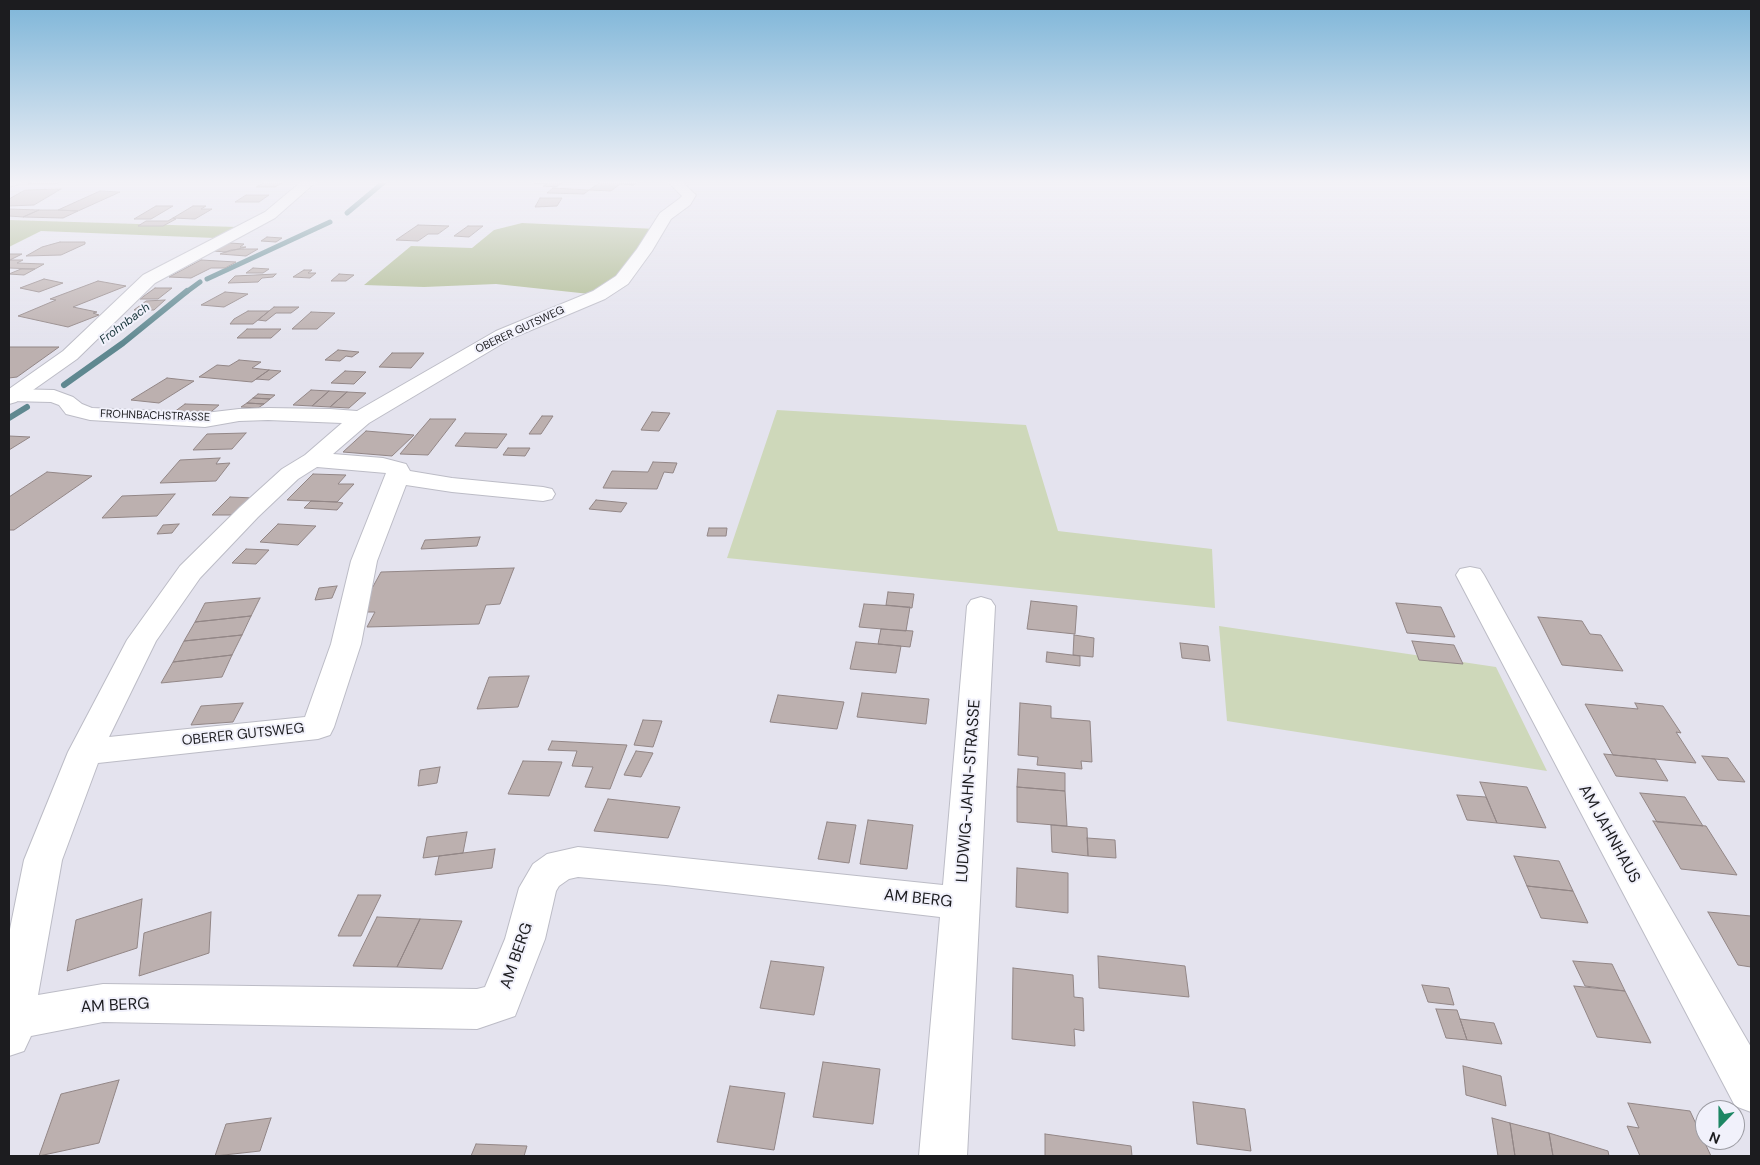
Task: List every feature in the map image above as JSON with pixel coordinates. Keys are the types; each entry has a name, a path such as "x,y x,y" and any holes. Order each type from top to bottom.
{"street":[{"name":"FROHNBACHSTRASSE","path":"10,396 70,355 150,279 232,235"},
{"name":"OBERER GUTSWEG","path":"11,1027 43,860 85,752 142,640 190,572 249,512 290,474 313,460 361,418 503,335 600,295 622,280 653,235"},
{"name":"FROHNBACHSTRASSE","path":"10,396 34,394 54,396 66,401 74,409 90,414 206,420 239,415 268,414 330,415 361,418"},
{"path":"313,460 383,464 398,468 397,476 452,485 543,494"},
{"name":"OBERER GUTSWEG","path":"85,752 318,727 346,644 364,561 397,476"},
{"name":"AM JAHNHAUS","path":"1470,575 1614,843 1751,1090"},
{"name":"LUDWIG-JAHN-STRASSE","path":"943,1156 981,606"},
{"name":"AM BERG","path":"11,1027 103,1003 477,1009 500,1002 525,939 538,888 546,874 560,864 578,862 666,870 961,903"}],"green space":[{"path":"9,235 32,235 9,247"},
{"path":"150,235 220,235 215,238"},
{"path":"487,235 653,235 644,251 599,295 496,284 424,287 364,285 411,246 472,248"},
{"path":"777,410 1026,425 1058,531 1212,549 1215,608 727,558"},
{"path":"1219,626 1496,667 1547,771 1227,721"}],"building":[{"path":"403,235 426,235 418,241 396,240"},
{"path":"455,235 471,235 469,237"},
{"path":"267,237 282,238 276,242 261,241"},
{"path":"60,242 85,242 85,244 61,255 26,256 42,247"},
{"path":"230,243 244,244 240,247 246,247 226,252 213,251"},
{"path":"258,249 246,256 220,254 231,250"},
{"path":"9,254 22,254 10,260 23,260 17,263 44,264 35,269 9,268"},
{"path":"201,260 236,262 225,268 211,268 191,278 169,277"},
{"path":"253,268 269,269 263,273 246,273"},
{"path":"21,269 35,269 24,275 9,274"},
{"path":"304,270 312,270 308,273 316,273 310,278 293,277"},
{"path":"276,274 273,277 262,278 258,282 228,283 235,276"},
{"path":"339,274 354,275 346,281 331,281"},
{"path":"44,279 63,283 39,292 20,288"},
{"path":"98,281 126,286 73,307 97,312 93,313 99,315 68,327 18,316 56,300 50,299"},
{"path":"155,288 172,288 158,299 140,299"},
{"path":"225,292 248,294 224,307 201,305"},
{"path":"165,300 154,310 134,310 146,301"},
{"path":"274,307 299,307 291,313 276,313 266,321 258,320"},
{"path":"248,311 269,311 253,324 230,324 234,319"},
{"path":"311,312 335,313 317,329 292,329"},
{"path":"247,329 281,329 271,338 237,338"},
{"path":"9,347 59,347 17,377 9,378"},
{"path":"338,350 359,352 352,357 346,356 340,361 325,360"},
{"path":"392,353 424,353 411,368 379,367"},
{"path":"239,360 261,362 252,368 269,370 252,382 199,377 217,365 229,366"},
{"path":"269,370 281,371 269,380 256,379"},
{"path":"345,371 366,372 354,384 331,383"},
{"path":"167,378 194,381 159,403 131,400"},
{"path":"311,390 329,391 312,406 293,405"},
{"path":"329,391 347,392 330,407 312,406"},
{"path":"347,392 366,393 349,408 330,407"},
{"path":"258,394 275,395 270,399 253,398"},
{"path":"253,398 270,399 264,404 247,403"},
{"path":"247,403 264,404 258,408 241,407"},
{"path":"185,404 219,405 205,417 170,415"},
{"path":"652,412 670,413 659,431 641,430"},
{"path":"542,416 553,416 541,434 529,434"},
{"path":"430,419 456,419 428,455 400,454"},
{"path":"366,431 414,435 392,456 343,452"},
{"path":"246,433 232,449 193,450 207,434"},
{"path":"465,433 507,434 497,448 455,446"},
{"path":"9,436 30,437 9,450"},
{"path":"508,448 530,448 525,456 503,455"},
{"path":"220,458 216,464 230,463 216,481 160,483 180,460"},
{"path":"653,462 677,463 673,473 664,472 657,489 603,488 612,471 648,472"},
{"path":"47,472 92,476 14,530 9,530 9,497"},
{"path":"313,474 346,475 338,484 354,484 337,502 287,500"},
{"path":"175,494 157,516 102,518 122,496"},
{"path":"230,497 254,498 236,515 212,515"},
{"path":"596,500 627,503 621,512 589,509"},
{"path":"311,501 343,503 337,510 304,508"},
{"path":"179,524 172,533 157,534 163,525"},
{"path":"278,524 316,526 298,545 260,542"},
{"path":"709,528 727,528 726,536 707,536"},
{"path":"480,537 477,546 421,549 425,540"},
{"path":"246,549 269,550 256,564 232,563"},
{"path":"514,568 500,604 486,605 479,624 367,627 375,612 359,612 381,572"},
{"path":"337,586 332,598 315,600 319,588"},
{"path":"888,592 914,594 912,608 886,605"},
{"path":"260,598 251,616 195,622 205,603"},
{"path":"1031,601 1077,606 1075,634 1027,629"},
{"path":"1396,603 1441,607 1455,637 1407,633"},
{"path":"864,604 910,607 906,631 859,627"},
{"path":"251,616 242,635 184,641 195,622"},
{"path":"1538,617 1582,621 1590,634 1601,635 1623,671 1562,665"},
{"path":"881,629 913,631 910,647 878,644"},
{"path":"242,635 232,655 173,662 184,641"},
{"path":"1074,635 1094,638 1093,657 1073,655"},
{"path":"1412,641 1454,645 1463,664 1419,660"},
{"path":"856,642 901,646 896,673 850,669"},
{"path":"1180,643 1208,646 1210,661 1182,658"},
{"path":"1047,652 1080,656 1080,666 1046,662"},
{"path":"232,655 222,677 161,683 173,662"},
{"path":"529,676 518,707 477,709 489,677"},
{"path":"862,693 929,699 926,724 857,717"},
{"path":"778,695 844,702 837,729 770,722"},
{"path":"243,703 233,722 191,725 201,706"},
{"path":"1020,703 1051,706 1051,718 1090,721 1092,762 1081,761 1082,769 1037,765 1038,757 1018,755"},
{"path":"1635,703 1663,706 1681,733 1676,732 1696,763 1613,755 1585,704 1638,709"},
{"path":"643,720 662,721 653,747 634,745"},
{"path":"552,741 627,745 610,789 585,787 593,767 572,766 577,751 548,750"},
{"path":"636,751 653,753 641,777 624,775"},
{"path":"1604,754 1655,759 1668,781 1616,776"},
{"path":"1702,756 1728,758 1745,782 1718,780"},
{"path":"523,761 562,762 549,796 508,794"},
{"path":"440,767 437,783 418,786 420,770"},
{"path":"1018,769 1065,773 1065,791 1017,787"},
{"path":"1480,782 1527,787 1546,828 1497,823"},
{"path":"1017,787 1065,791 1067,826 1017,822"},
{"path":"1640,793 1685,797 1703,826 1657,822"},
{"path":"1457,795 1486,797 1497,823 1467,820"},
{"path":"608,799 680,807 668,838 594,831"},
{"path":"868,820 913,825 907,869 860,864"},
{"path":"1653,821 1706,826 1737,875 1681,869"},
{"path":"827,822 856,825 849,863 818,859"},
{"path":"1051,825 1087,828 1088,856 1052,852"},
{"path":"467,832 463,853 423,858 427,837"},
{"path":"1087,838 1115,840 1116,858 1088,856"},
{"path":"495,849 492,868 435,875 439,856"},
{"path":"1514,856 1559,861 1573,891 1527,886"},
{"path":"1017,868 1068,873 1068,913 1016,907"},
{"path":"1527,886 1573,891 1588,923 1541,918"},
{"path":"358,895 381,895 361,936 338,936"},
{"path":"142,899 137,948 67,971 76,920"},
{"path":"211,912 209,953 139,976 144,933"},
{"path":"1708,912 1751,916 1751,967 1738,965"},
{"path":"377,917 420,919 397,967 353,966"},
{"path":"420,919 462,921 442,969 397,967"},
{"path":"1098,956 1185,966 1189,997 1099,988"},
{"path":"771,961 824,967 814,1015 760,1008"},
{"path":"1573,961 1612,964 1625,991 1585,986"},
{"path":"1013,968 1073,975 1074,997 1083,998 1084,1031 1074,1029 1075,1046 1012,1039"},
{"path":"1422,985 1449,988 1454,1005 1428,1002"},
{"path":"1574,986 1625,991 1651,1043 1597,1037"},
{"path":"1436,1009 1457,1010 1467,1040 1446,1038"},
{"path":"1460,1019 1494,1023 1502,1044 1467,1040"},
{"path":"823,1062 880,1069 873,1124 813,1117"},
{"path":"1463,1066 1501,1076 1506,1106 1466,1095"},
{"path":"119,1080 99,1143 39,1156 61,1094"},
{"path":"730,1086 785,1093 774,1150 717,1142"},
{"path":"1193,1102 1245,1109 1251,1151 1197,1144"},
{"path":"1628,1103 1690,1111 1695,1122 1695,1150 1708,1150 1711,1156 1640,1156 1627,1126 1639,1128"},
{"path":"271,1118 260,1151 215,1156 226,1124"},
{"path":"1492,1118 1510,1123 1515,1156 1498,1156"},
{"path":"1510,1123 1549,1133 1553,1156 1515,1156"},
{"path":"1549,1133 1608,1151 1609,1156 1553,1156"},
{"path":"1045,1134 1131,1146 1132,1156 1045,1156"},
{"path":"476,1144 527,1146 524,1156 471,1156"}],"waterway":[{"name":"Frohnbach","path":"207,279 301,235"},
{"name":"Frohnbach","path":"185,293 200,282"},
{"name":"Frohnbach","path":"64,385 123,343 187,291"},
{"name":"Frohnbach","path":"9,418 27,407"}]}
